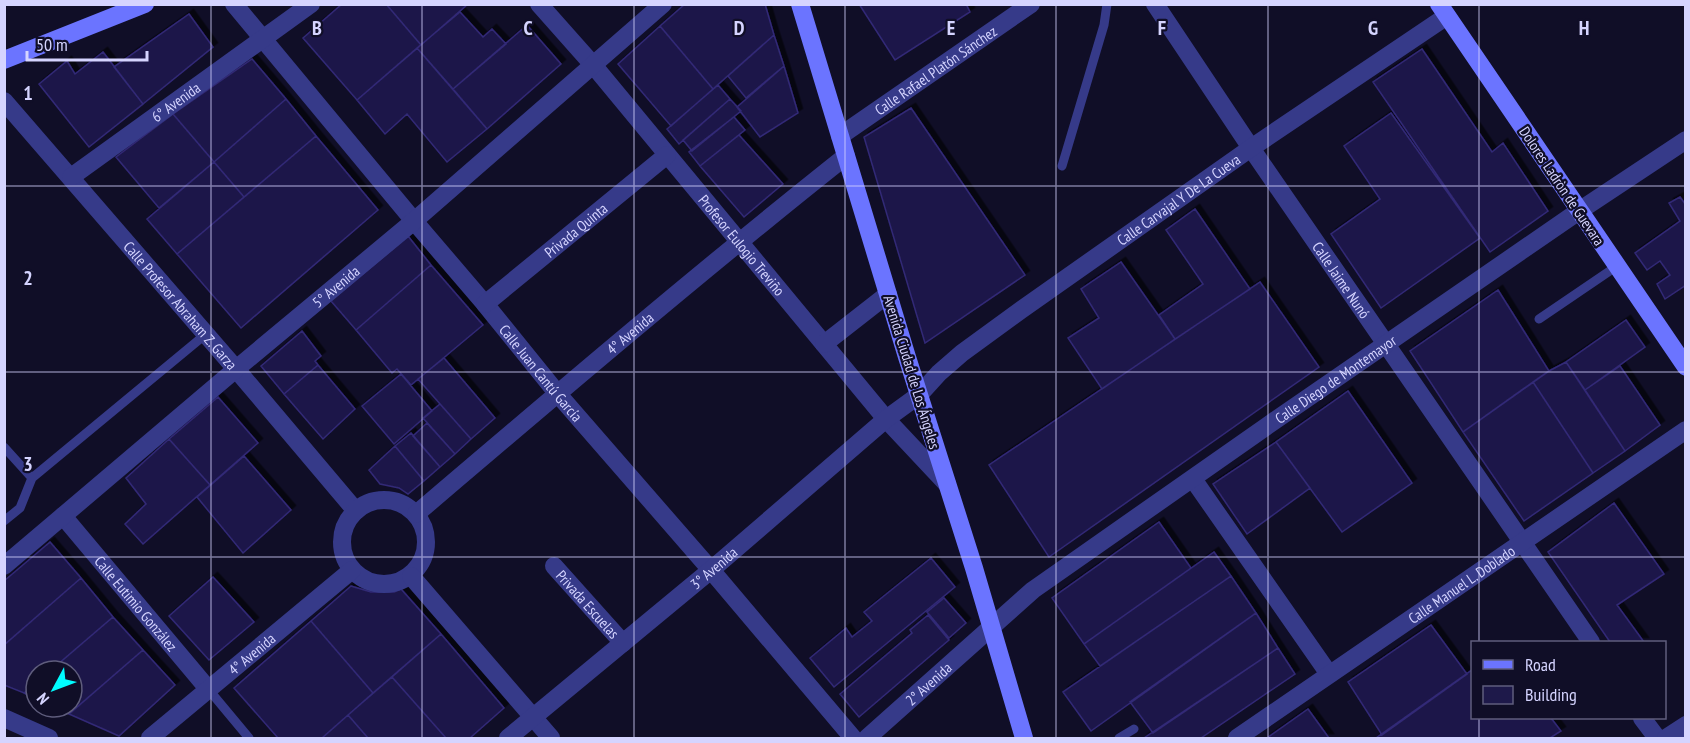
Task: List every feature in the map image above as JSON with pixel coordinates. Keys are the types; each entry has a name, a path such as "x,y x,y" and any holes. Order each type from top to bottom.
{"street":[{"path":"4,60 145,4"},
{"name":"Calle Juan Cantú García","path":"234,4 557,393 853,738"},
{"name":"6° Avenida","path":"71,177 311,4"},
{"name":"Profesor Eulogio Treviño","path":"539,4 594,66 886,419 947,484"},
{"name":"5° Avenida","path":"4,566 414,221 663,4"},
{"name":"Avenida Ciudad de Los Ángeles","path":"800,4 1024,738"},
{"name":"Calle Rafael Platón Sánchez","path":"840,136 1031,4"},
{"name":"Calle Jaime Nunó","path":"1155,4 1251,148 1590,641"},
{"name":"Calle Carvajal Y De La Cueva","path":"919,395 949,364 979,341 1443,10"},
{"name":"Dolores Ladròn de Guevara","path":"1443,10 1686,367"},
{"name":"Calle Profesor Abraham Z. Garza","path":"4,101 356,511"},
{"name":"Calle Diego de Montemayor","path":"991,627 1033,590 1386,344 1686,140"},
{"name":"Privada Quinta","path":"485,304 667,155"},
{"name":"4° Avenida","path":"416,514 739,241 846,156"},
{"path":"824,344 888,294"},
{"name":"3° Avenida","path":"508,738 711,570 886,419 919,395"},
{"name":"Calle Manuel L. Doblado","path":"1237,738 1686,430"},
{"path":"1193,479 1329,674"},
{"path":"387,500 406,506 416,514 427,539 426,553 420,566 411,576 398,583 382,585 367,582 352,570 342,548 342,534 347,521 356,511 367,503 387,500"},
{"name":"Calle Eutimio González","path":"63,516 209,690"},
{"name":"Privada Escuelas","path":"554,566 623,643"},
{"name":"4° Avenida","path":"150,738 352,570"},
{"path":"411,576 551,738"},
{"name":"2° Avenida","path":"867,738 991,627"},
{"path":"4,718 49,738"},
{"path":"1643,719 1657,738"},
{"path":"1666,738 1686,725"}],"lane":[{"path":"1062,166 1104,25 1107,4"},
{"path":"1539,319 1617,266"},
{"path":"4,521 20,508 32,478 206,334"},
{"path":"4,447 32,478"},
{"path":"209,690 249,738"},
{"path":"1119,738 1134,729"}],"building":[{"path":"342,4 386,4 421,45 357,100 303,38"},
{"path":"386,4 468,4 421,45"},
{"path":"685,4 765,4 774,35 713,89 660,26"},
{"path":"859,4 966,4 970,12 895,60"},
{"path":"460,12 483,37 492,29 506,44 453,89 417,48"},
{"path":"189,14 213,47 143,104 114,67"},
{"path":"527,25 561,64 487,129 453,89"},
{"path":"660,26 713,89 671,126 618,64"},
{"path":"774,35 784,66 746,98 728,76"},
{"path":"417,48 487,129 447,162 407,114 385,134 357,100"},
{"path":"1422,49 1492,152 1503,143 1548,211 1490,252 1373,82"},
{"path":"103,52 143,104 89,147 39,84 67,61 75,74"},
{"path":"252,59 286,99 214,162 173,114"},
{"path":"784,66 798,113 760,137 737,107"},
{"path":"718,85 730,99 679,144 667,129"},
{"path":"286,99 316,136 244,197 214,162"},
{"path":"730,99 741,111 692,151 683,140"},
{"path":"911,108 1025,275 925,343 864,137"},
{"path":"1391,113 1480,238 1381,308 1331,234 1380,199 1344,146"},
{"path":"173,114 214,162 159,208 116,157"},
{"path":"734,117 745,130 700,166 689,152"},
{"path":"739,135 783,184 744,217 700,166"},
{"path":"316,136 378,210 241,328 177,254"},
{"path":"214,162 244,197 177,254 147,219"},
{"path":"1680,197 1686,205 1686,285 1665,299 1657,284 1670,275 1660,261 1647,270 1635,253 1680,221 1669,203"},
{"path":"1195,209 1250,289 1175,339 1159,315 1203,284 1166,230"},
{"path":"408,236 431,265 356,330 331,301"},
{"path":"1121,262 1175,339 1102,389 1068,338 1099,318 1081,289"},
{"path":"431,265 483,325 411,385 397,369 392,373 356,330"},
{"path":"1260,282 1319,367 1049,557 989,465"},
{"path":"1498,290 1549,371 1463,432 1410,351"},
{"path":"1626,320 1645,347 1585,390 1566,362"},
{"path":"302,331 321,356 315,361 318,365 284,394 261,366"},
{"path":"444,358 495,418 471,439 418,379"},
{"path":"1566,362 1625,451 1593,473 1533,382"},
{"path":"318,365 355,409 323,439 284,394"},
{"path":"1620,366 1660,425 1625,451 1585,390"},
{"path":"401,374 432,411 394,444 362,406"},
{"path":"1533,382 1593,473 1524,521 1463,432"},
{"path":"1348,391 1412,483 1342,532 1276,442"},
{"path":"218,397 258,443 210,485 169,439"},
{"path":"440,404 471,439 455,454 423,418"},
{"path":"427,423 455,454 440,467 413,436"},
{"path":"411,433 440,467 424,481 395,446"},
{"path":"169,439 210,485 143,544 125,524 146,504 126,478"},
{"path":"1276,442 1310,488 1247,534 1213,484"},
{"path":"395,446 424,481 408,494 399,488 380,484 369,470"},
{"path":"244,456 291,510 243,553 197,497"},
{"path":"1614,503 1664,574 1617,605 1643,641 1609,641 1548,552"},
{"path":"1159,522 1191,568 1084,644 1052,598"},
{"path":"50,542 81,578 4,645 4,581"},
{"path":"1214,552 1231,576 1100,666 1084,644"},
{"path":"931,558 955,587 834,687 810,658 846,628 852,637 872,621 864,612"},
{"path":"1231,576 1256,613 1091,731 1063,692"},
{"path":"213,577 254,622 209,660 169,616"},
{"path":"81,578 113,617 64,659 24,659 24,693 4,685 4,645"},
{"path":"351,586 371,592 394,592 401,589 441,634 373,693 311,621"},
{"path":"944,598 966,623 949,638 927,612"},
{"path":"1256,613 1278,648 1153,733 1130,702"},
{"path":"928,615 949,640 859,717 840,694 912,633 910,630"},
{"path":"113,617 143,650 84,701 84,659 64,659"},
{"path":"311,621 373,693 322,738 278,738 234,688"},
{"path":"1431,625 1467,674 1382,735 1348,682"},
{"path":"441,634 504,708 470,738 446,738 392,677"},
{"path":"1278,648 1295,674 1201,738 1144,738"},
{"path":"143,650 175,685 119,736 80,719 84,719 84,701"},
{"path":"1471,671 1471,719 1552,719 1561,731 1550,738 1376,738"},
{"path":"392,677 446,738 368,738 348,715"},
{"path":"1308,709 1329,738 1267,738"},
{"path":"348,715 368,738 322,738"}]}
